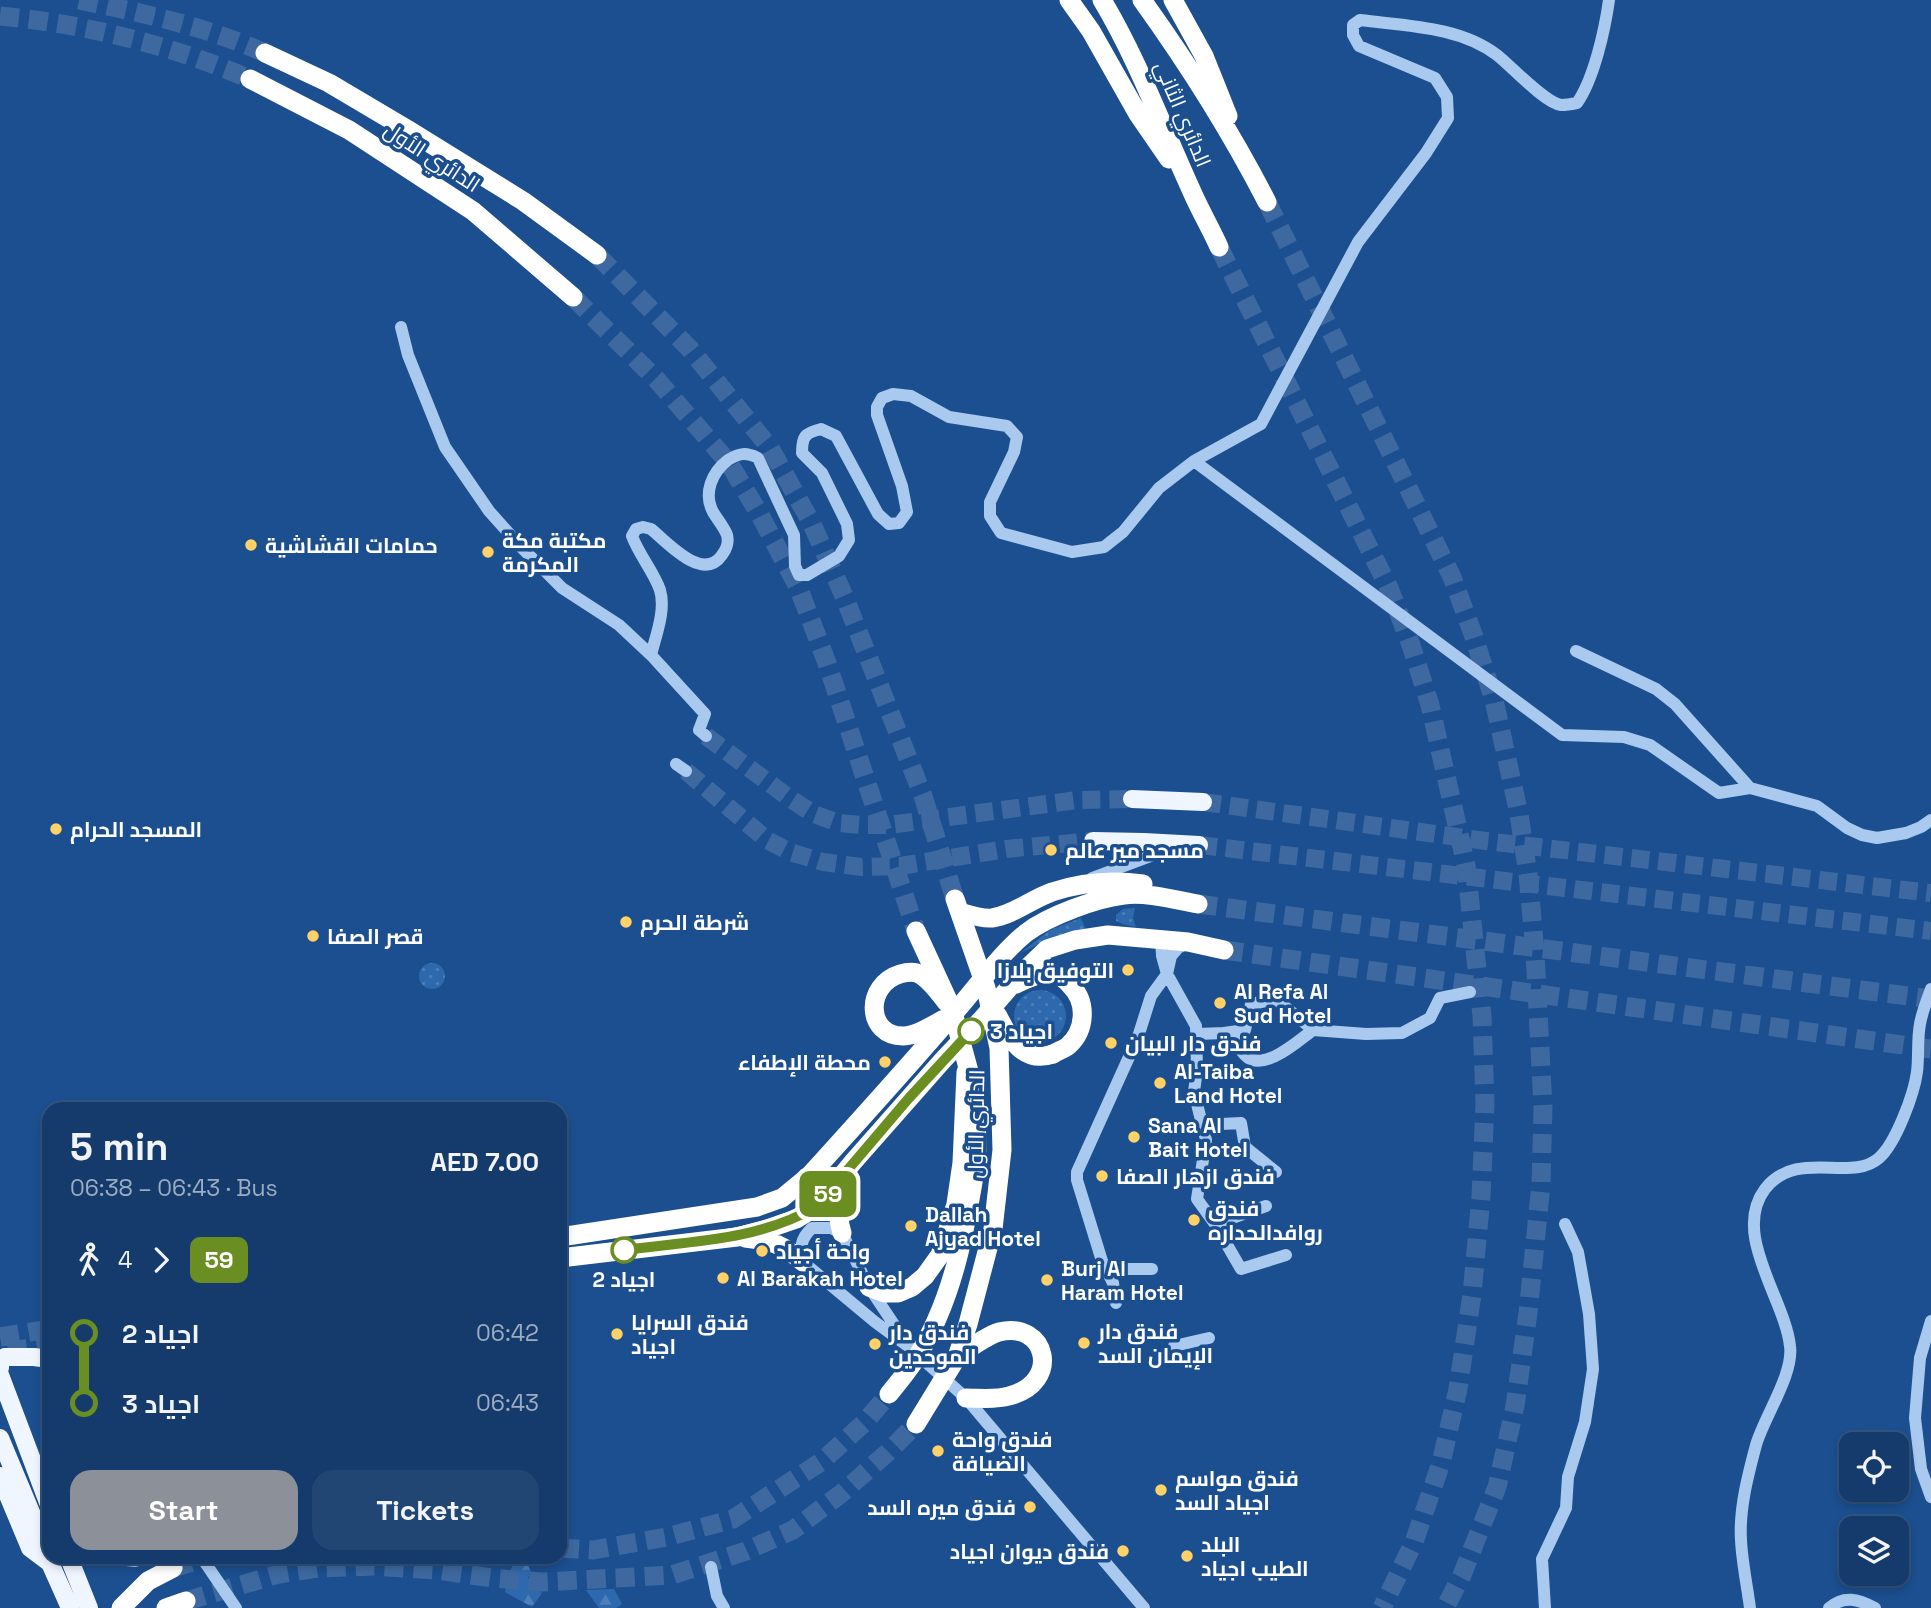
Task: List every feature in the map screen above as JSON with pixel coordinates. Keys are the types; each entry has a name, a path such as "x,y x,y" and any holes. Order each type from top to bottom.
{"highway":[{"path":"1069,0 1091,32 1138,114 1193,194"},
{"name":"الدائري الثاني","path":"1102,0 1121,31 1219,247"},
{"name":"الدائري الثاني","path":"1142,0 1172,42 1248,165 1267,202"},
{"path":"1173,0 1204,55 1248,165"},
{"name":"الدائري الأول","path":"265,53 329,83 410,131 523,201 597,255"},
{"name":"الدائري الأول","path":"250,79 349,130 473,211 573,297"},
{"path":"567,1236 757,1207 782,1198 810,1175 1003,956 1042,922 1105,898 1127,894 1198,904 1179,890 1133,883 1107,882 1077,886"},
{"name":"الدائري الأول","path":"916,1424 957,1357 968,1324 993,1229 1002,1150 999,1048 986,988 958,906 992,918 1047,894 1077,886"},
{"name":"الدائري الأول","path":"889,1394 916,1359 939,1313 957,1262 977,1158 971,1093 954,1011 916,931"},
{"path":"567,1257 737,1237 796,1219 816,1207 1009,988 1047,950 1075,940 1108,935 1161,939 1224,950"},
{"path":"904,972 915,972 928,981 954,1011 939,1022 906,1036 893,1035 883,1030 876,1019 875,996 889,978 904,972"},
{"path":"986,988 1015,1046 1030,1054 1046,1056 1069,1045 1083,1019 1082,1002 1066,981 1054,974 1035,975 1009,988"},
{"path":"869,1287 885,1293 898,1293 912,1287 925,1276 940,1255 956,1204 971,1093"},
{"path":"836,1146 853,1163"},
{"path":"839,1181 837,1215 842,1233"},
{"path":"737,1237 770,1241 787,1248 803,1262"},
{"path":"957,1357 999,1332 1021,1332 1032,1338 1039,1347 1043,1366 1035,1382 1008,1397 966,1398"},
{"path":"121,1608 148,1581 173,1567"},
{"path":"166,1608 186,1601"}],"main road":[{"path":"1132,799 1203,802"},
{"path":"1093,841 1199,845"},
{"path":"0,1368 0,1362 5,1357 42,1358"},
{"path":"0,1375 42,1486"},
{"path":"0,1438 42,1539"},
{"path":"0,1475 30,1548 42,1557"},
{"path":"50,1564 70,1608"},
{"path":"71,1564 89,1608"}],"street":[{"path":"651,654 661,601 659,589 636,548 632,536 636,528 652,529 692,563 707,565 718,561 726,550 727,537 711,509 708,496 710,484 720,466 736,455 747,453 758,458 794,535 795,565 799,575 807,575 839,556 849,540 847,523 822,473 802,453 802,441 808,432 821,429 836,436 878,514 889,524 900,523 907,512 902,486 877,415 877,407 882,398 892,394 911,396 949,417 1007,426 1017,437 1014,452 990,502 990,516 1001,533 1072,552 1104,547 1123,532 1159,488 1194,461 1261,424 1358,242 1426,153 1448,118 1447,97 1435,78 1359,46 1353,36 1353,24 1360,20 1441,31 1471,40 1495,54 1548,99 1559,105 1577,103 1586,91 1609,0"},
{"path":"401,327 408,355 444,447 489,511 562,588 619,625 651,654 705,714 702,733"},
{"path":"1194,461 1562,735 1624,737 1650,744 1719,793 1750,788 1816,806 1861,835 1877,838 1906,832 1931,820"},
{"path":"1576,650 1656,689 1675,704 1750,788"},
{"path":"1077,886 1095,876 1159,853 1164,843"},
{"path":"1161,939 1167,974 1198,1034 1194,1092 1206,1140 1197,1199 1241,1269 1286,1255"},
{"path":"1116,1303 1114,1283 1105,1266 1077,1180 1077,1172 1138,1037 1151,996 1167,974 1171,956 1178,948 1188,943"},
{"path":"1750,1608 1740,1539 1746,1488 1756,1444 1788,1366 1791,1348 1777,1301 1759,1257 1755,1234 1756,1209 1765,1190 1777,1178 1796,1168 1863,1166 1878,1159 1892,1140 1913,1093 1918,1070 1920,1025 1931,989"},
{"path":"1198,1034 1245,1030 1251,1004 1269,999 1276,999 1313,1030 1366,1034 1402,1033 1430,1018 1440,998 1470,992"},
{"path":"1224,1033 1234,1036 1245,1056 1254,1060 1271,1058 1287,1050 1313,1030"},
{"path":"1202,1125 1241,1123 1245,1147 1276,1171"},
{"path":"1215,1224 1266,1206"},
{"path":"1545,1608 1542,1559 1566,1508 1568,1477 1585,1422 1594,1369 1589,1314 1578,1252 1565,1224"},
{"path":"909,1347 869,1287 842,1233 831,1228 812,1228 804,1235 800,1248 803,1262 909,1347 966,1398 1144,1608"},
{"path":"1105,1266 1118,1269 1152,1269"},
{"path":"1931,1321 1920,1358 1915,1418 1921,1469 1931,1497"},
{"path":"1174,1346 1209,1338"},
{"path":"206,1564 236,1608"},
{"path":"711,1567 717,1596 724,1608"},
{"path":"1829,1608 1836,1601 1850,1599 1862,1601 1875,1608"}],"green space":[{"path":"1135,908 1133,918 1136,927 1116,921 1116,915 1123,909"},
{"path":"1081,918 1086,930 1053,938 1020,953 1050,930"},
{"path":"432,963 441,967 445,976 441,985 432,989 423,985 419,976 423,967"},
{"path":"1040,990 1050,992 1058,998 1064,1006 1064,1026 1058,1034 1050,1040 1040,1042 1030,1040 1022,1034 1016,1026 1014,1016 1016,1006 1022,998 1030,992"},
{"path":"513,1564 527,1564 531,1572 528,1578 542,1593 532,1607 505,1592"},
{"path":"614,1589 622,1604 616,1608 599,1608 586,1590"}],"tunnel":[{"path":"79,0 196,28 265,53"},
{"path":"0,16 96,30 159,46 250,79"},
{"path":"1267,202 1452,577 1494,700 1519,814 1528,874 1543,1107 1541,1184 1528,1313 1515,1406 1497,1487 1462,1575 1445,1608"},
{"path":"1219,247 1389,588 1430,705 1466,865 1482,1016 1485,1104 1481,1197 1472,1294 1458,1389 1441,1463 1414,1542 1382,1608"},
{"path":"597,255 690,349 770,448 812,524 844,596 923,796 955,899"},
{"path":"573,297 656,379 729,463 760,515 799,589 827,663 916,931"},
{"path":"706,736 792,800 814,814 838,823 889,825 1077,800 1132,799"},
{"path":"686,771 767,840 790,852 823,862 861,867 900,866 1006,849 1093,841"},
{"path":"1203,802 1486,841 1931,893"},
{"path":"1199,845 1931,931"},
{"path":"1198,904 1931,999"},
{"path":"1224,950 1931,1049"},
{"path":"0,1337 42,1330"},
{"path":"8,1351 42,1347"},
{"path":"567,1548 593,1550 667,1537 733,1519 821,1462 864,1423 889,1394"},
{"path":"186,1601 279,1574 317,1568 374,1566 542,1582 672,1575 746,1551 793,1530 842,1493 916,1424"},
{"path":"173,1568 186,1564"}],"bus line":[{"name":"59","path":"624,1250 737,1237 796,1219 816,1207 909,1098 971,1031"}],"place":[{"name":"حمامات القشاشية","path":"251,545"},
{"name":"مكتبة مكة المكرمة","path":"488,552"},
{"name":"المسجد الحرام","path":"56,829"},
{"name":"مسجد مير عالم","path":"1051,850"},
{"name":"شرطة الحرم","path":"626,922"},
{"name":"قصر الصفا","path":"313,936"},
{"name":"التوفيق بلازا","path":"1128,970"},
{"name":"Al Refa Al Sud Hotel","path":"1220,1003"},
{"name":"اجياد 3","path":"971,1031"},
{"name":"فندق دار البيان","path":"1111,1043"},
{"name":"محطة الإطفاء","path":"885,1062"},
{"name":"Al-Taiba Land Hotel","path":"1160,1083"},
{"name":"Sana Al Bait Hotel","path":"1134,1137"},
{"name":"فندق ازهار الصفا","path":"1102,1176"},
{"name":"فندق روافدالحدارہ","path":"1194,1220"},
{"name":"Dallah Ajyad Hotel","path":"911,1226"},
{"name":"اجياد 2","path":"624,1250"},
{"name":"واحة أجياد","path":"762,1251"},
{"name":"Al Barakah Hotel","path":"723,1278"},
{"name":"Burj Al Haram Hotel","path":"1047,1280"},
{"name":"فندق السرايا اجياد","path":"617,1334"},
{"name":"فندق دار الإيمان السد","path":"1084,1343"},
{"name":"فندق دار الموحدین","path":"875,1344"},
{"name":"فندق واحة الضيافة","path":"938,1451"},
{"name":"فندق مواسم اجياد السد","path":"1161,1490"},
{"name":"فندق ميره السد","path":"1030,1507"},
{"name":"فندق ديوان اجياد","path":"1123,1551"},
{"name":"البلد الطيب اجياد","path":"1187,1556"}]}
